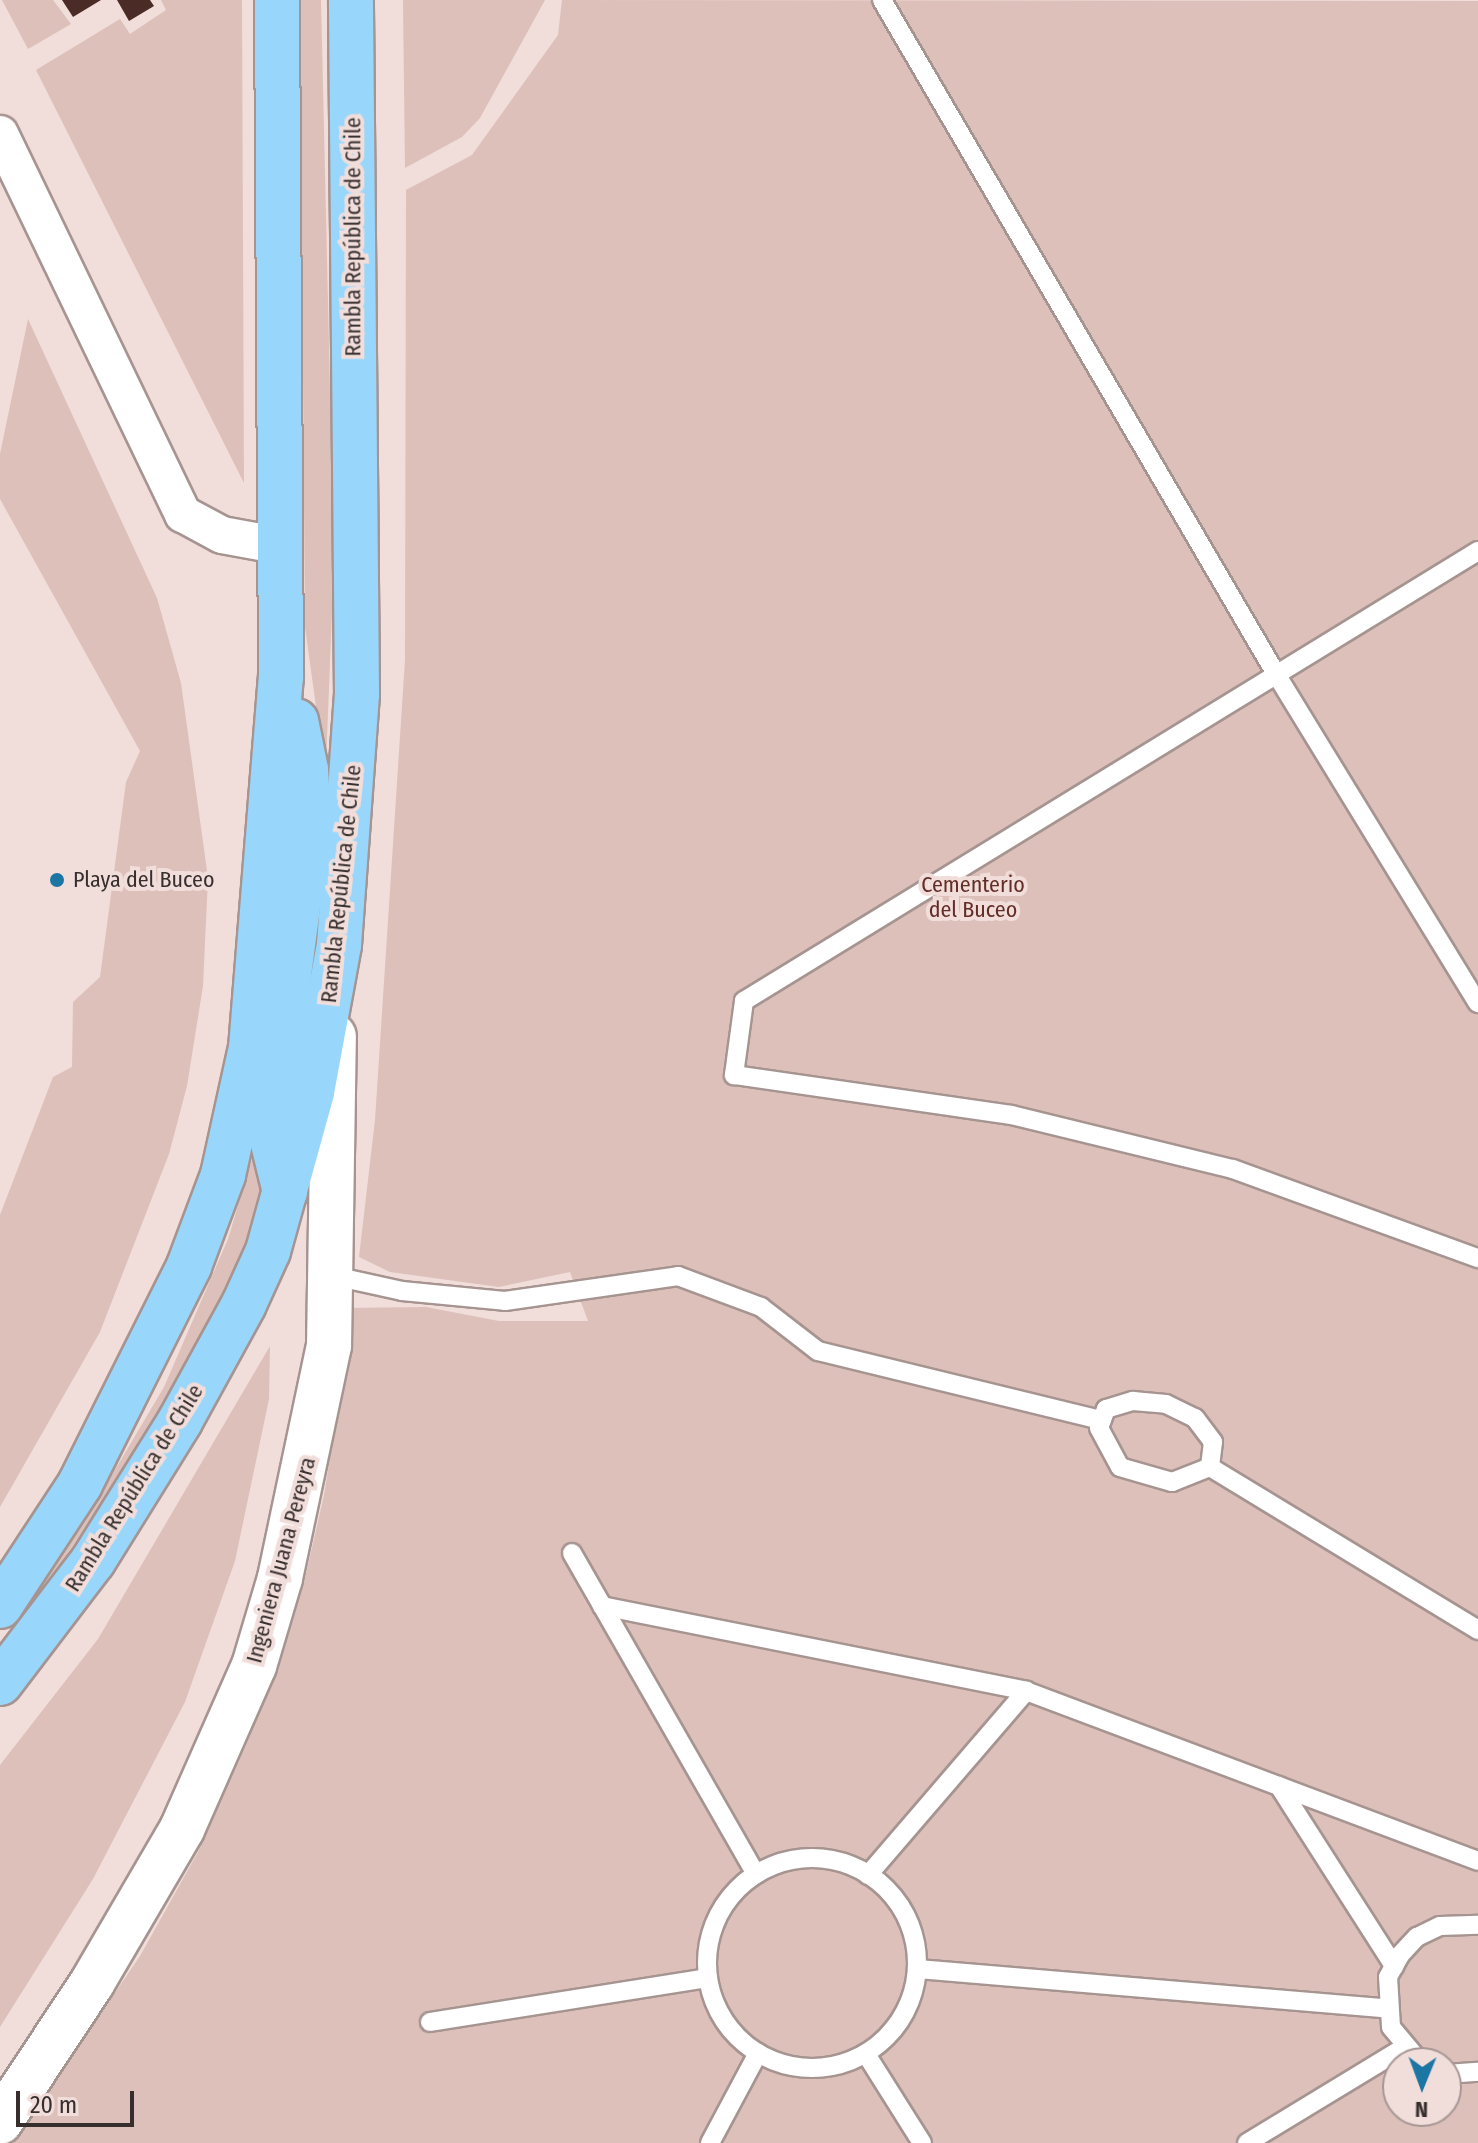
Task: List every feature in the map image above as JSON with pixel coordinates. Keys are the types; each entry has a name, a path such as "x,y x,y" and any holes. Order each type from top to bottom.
{"main road":[{"path":"0,1606 80,1484 148,1358 223,1175 251,1048 281,677 277,0"},
{"name":"Rambla República de Chile","path":"0,1683 93,1561 180,1421 244,1304 285,1192 335,982 357,694 351,0"},
{"path":"281,677 301,738 309,823 269,1127 285,1192"},
{"name":"Ingeniera Juana Pereyra","path":"0,2122 92,1983 182,1829 254,1666 320,1406 334,1276 335,982"},
{"name":"Ingeniera Juana Pereyra","path":"0,2074 74,1966 158,1819 233,1660 273,1526 307,1344 310,1256 285,1192"}],"street":[{"path":"0,134 183,514 222,535 282,546"}],"lane":[{"path":"882,0 1276,674 1478,1003"},
{"path":"1478,551 744,1001 734,1075 1011,1115 1233,1169 1478,1258"},
{"path":"334,1276 402,1291 505,1301 678,1276 761,1307 818,1351 1102,1420"},
{"path":"1133,1401 1166,1404 1195,1418 1213,1442 1210,1467 1172,1482 1140,1476 1120,1467 1106,1450 1099,1428 1106,1409 1133,1401"},
{"path":"1210,1467 1478,1630"},
{"path":"572,1553 756,1874"},
{"path":"602,1606 1026,1691 1478,1861"},
{"path":"868,1875 1026,1691"},
{"path":"1279,1786 1394,1966"},
{"path":"819,1857 852,1864 868,1875 902,1906 915,1936 918,1969 911,2003 893,2032 866,2054 811,2068 783,2065 758,2053 724,2021 708,1978 708,1948 716,1918 733,1893 756,1874 786,1861 819,1857"},
{"path":"1403,2047 1387,2008 1394,1966 1417,1937 1440,1926 1478,1925"},
{"path":"918,1969 1387,2008"},
{"path":"430,2022 708,1978"},
{"path":"710,2143 758,2053"},
{"path":"866,2054 922,2143"},
{"path":"1247,2143 1382,2061"}],"green space":[{"path":"2,0 53,0 71,24 28,49"},
{"path":"161,0 242,0 244,483 36,70 120,19 130,34 166,10"},
{"path":"300,0 321,0 334,561 323,840 317,714 305,627"},
{"path":"403,0 545,0 480,118 462,137 405,168"},
{"name":"Cementerio del Buceo","path":"562,0 1478,1 1478,2143 13,2143 140,1956 198,1852 247,1743 303,1587 324,1495 341,1389 347,1308 426,1307 499,1321 588,1321 570,1272 499,1287 390,1272 359,1257 375,1120 405,660 406,190 472,155 558,35"},
{"path":"28,319 157,598 181,683 208,878 203,986 187,1086 169,1154 100,1332 0,1507 0,1215 53,1077 72,1067 73,1002 100,977 126,782 140,751 0,499 0,454"},
{"path":"255,1149 264,1200 206,1330 125,1468 0,1654 0,1645 90,1512 164,1387 228,1239"},
{"path":"270,1346 269,1399 235,1561 185,1702 93,1879 0,2027 0,1765 98,1639"}],"building":[{"path":"62,0 101,0 73,17"},
{"path":"117,0 150,0 154,6 129,21"}],"place":[{"name":"Playa del Buceo","path":"57,880"}]}
